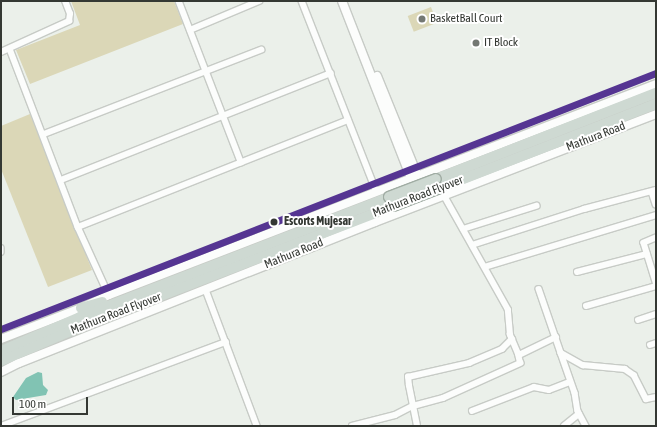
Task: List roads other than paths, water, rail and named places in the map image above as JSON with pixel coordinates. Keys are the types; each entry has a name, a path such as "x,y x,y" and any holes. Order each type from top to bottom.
{"highway":[{"name":"Mathura Road Flyover","path":"143,292 654,103"},
{"name":"Mathura Road Flyover","path":"4,360 170,292 654,103"},
{"path":"81,308 143,292"},
{"path":"1,351 143,292"}],"main road":[{"path":"342,1 425,203"},
{"path":"347,1 415,178"},
{"path":"1,339 81,308 109,295 656,84"},
{"name":"Mathura Road","path":"1,372 19,363 444,196 654,103"}],"street":[{"path":"1,52 69,21 70,14 65,1"},
{"path":"179,1 241,162"},
{"path":"190,30 259,1"},
{"path":"302,1 377,192"},
{"path":"10,49 44,134 78,226 109,295"},
{"path":"44,134 261,50"},
{"path":"61,180 331,73"},
{"path":"78,226 348,120"},
{"path":"472,245 584,209 654,191 656,204"},
{"path":"352,426 395,416 413,406 443,398 518,366 520,361 512,339 508,310 444,196"},
{"path":"463,228 536,206"},
{"path":"485,267 656,215"},
{"path":"656,238 644,242 656,282"},
{"path":"577,272 647,254"},
{"path":"586,306 656,286"},
{"path":"539,289 575,393 579,414 586,426"},
{"path":"206,290 257,426"},
{"path":"638,320 656,314"},
{"path":"519,355 556,337"},
{"path":"417,426 408,377 469,363 502,349 512,339"},
{"path":"1,426 226,342"},
{"path":"650,345 656,343"},
{"path":"561,352 583,365 625,369 634,375 646,400 656,397"},
{"path":"472,411 534,387 549,390 570,382"},
{"path":"564,426 579,414"}],"place":[{"name":"BasketBall Court","path":"422,19"},
{"name":"IT Block","path":"476,43"},
{"name":"Escorts Mujesar","path":"274,222"}]}
